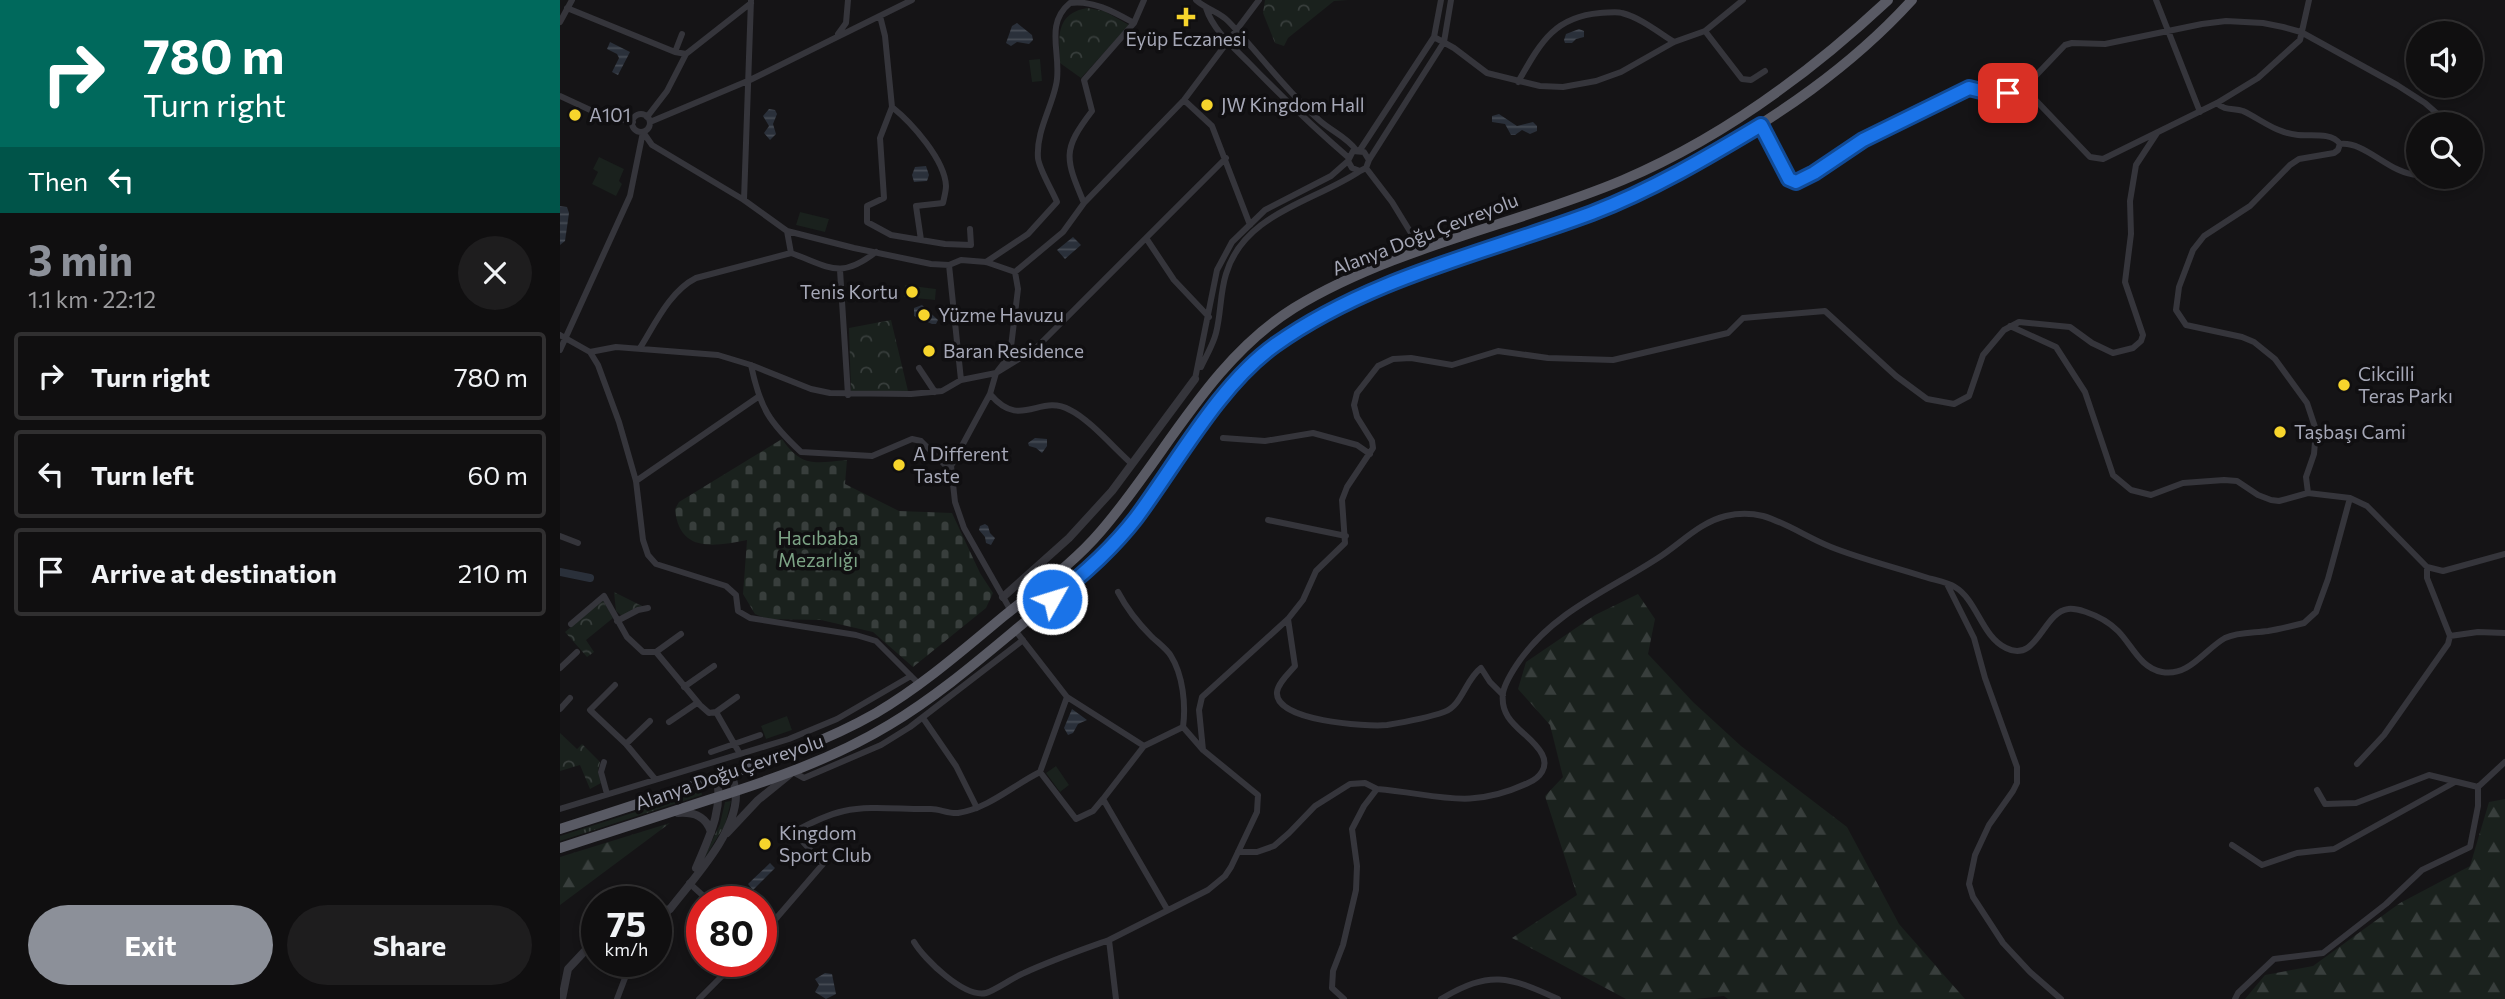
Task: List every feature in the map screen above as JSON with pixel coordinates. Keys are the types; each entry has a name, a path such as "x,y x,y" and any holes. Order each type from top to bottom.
{"highway":[{"name":"Alanya Doğu Çevreyolu","path":"560,829 790,754 881,710 915,680 1011,611 1099,534 1212,382 1258,336 1291,310 1322,292 1395,261 1584,195 1664,160 1749,111 1794,80 1835,48 1888,0"},
{"name":"Alanya Doğu Çevreyolu","path":"560,848 793,772 849,747 912,711 941,691 1086,572 1111,547 1228,392 1272,347 1332,310 1389,284 1636,195 1761,125 1845,64 1912,0"}],"street":[{"path":"560,22 572,0"},
{"path":"833,39 846,23 848,0"},
{"path":"912,0 750,80 648,119 638,115 633,122 635,130 643,132 652,145 744,200 787,231 931,264 948,265 961,260 986,262 1015,272"},
{"path":"1084,203 1070,163 1069,146 1092,111 1084,80 1133,23 1144,0"},
{"path":"1196,0 1225,18 1298,100 1321,122 1367,154 1369,160"},
{"path":"1015,272 1063,232 1084,203 1184,100 1259,0"},
{"path":"1195,379 1217,270 1233,242 1265,210 1322,181 1358,150 1434,37 1441,0"},
{"path":"1003,597 1069,538 1112,491 1195,379 1216,335 1226,272 1240,246 1271,216 1363,169 1444,41 1451,0"},
{"path":"1434,37 1444,41 1487,73 1518,82 1563,88 1621,72 1674,42 1706,31 1741,0"},
{"path":"2156,0 2200,112"},
{"path":"2024,88 2090,157 2103,159 2200,112 2258,78 2300,40 2309,0"},
{"path":"560,350 562,335 599,267 630,196 643,132 649,127 648,119 667,91 686,54 751,1"},
{"path":"744,200 751,1"},
{"path":"986,262 1028,234 1057,202 1038,160 1039,143 1057,82 1054,35 1059,15 1068,1 1095,5 1133,23"},
{"path":"567,8 675,52 686,54"},
{"path":"1206,8 1209,20 1227,40 1348,159 1352,168 1363,169 1392,202 1410,233"},
{"path":"1518,82 1542,42 1554,29 1584,15 1620,12 1642,21 1674,42"},
{"path":"880,16 886,36 892,107 880,138 884,198 867,206 867,222 891,235 971,245 970,229"},
{"path":"1761,125 1789,179 1796,182 1863,140 1969,88 1999,94 2024,88 2065,45 2105,44 2202,24 2246,21 2301,32 2409,92 2434,112"},
{"path":"1706,31 1742,79 1751,80 1765,71"},
{"path":"675,52 682,34"},
{"path":"560,96 601,115 633,122"},
{"path":"1184,100 1212,126 1250,225"},
{"path":"2217,103 2221,107 2245,112 2285,133 2331,137 2340,144 2353,145 2398,171 2406,173"},
{"path":"892,107 903,116 938,161 946,186 943,203 916,206 921,240"},
{"path":"1203,750 1199,710 1202,697 1289,619 1303,600 1316,571 1345,543 1342,500 1347,487 1373,448 1372,441 1357,417 1354,405 1357,393 1378,366 1393,359 1411,358 1452,365 1498,351 1548,358 1613,360 1728,333 1743,318 1825,311 1878,360 1927,399 1954,404 1969,396 1983,355 2004,330 2020,321 2070,327 2092,343 2113,353 2133,348 2141,341 2143,335 2125,282 2131,234 2130,201 2136,165 2157,133"},
{"path":"2308,493 2306,477 2314,454 2316,430 2307,403 2265,349 2242,337 2186,324 2176,310 2179,287 2193,250 2204,236 2250,206 2290,165 2306,157 2334,153 2340,144"},
{"path":"590,352 640,348 718,355 811,389 848,395 935,392 961,380 996,373 1035,349 1226,158"},
{"path":"787,231 791,253"},
{"path":"1146,238 1174,280 1209,317"},
{"path":"640,348 668,304 687,283 696,278 791,253 840,270 855,267 876,252"},
{"path":"948,265 961,380"},
{"path":"840,270 848,395"},
{"path":"1011,611 964,528 955,502 951,462 990,394 996,373 1010,355 1018,289 1015,272"},
{"path":"2010,326 2056,347 2085,392 2113,475 2131,490 2151,495 2183,483 2224,480 2237,481 2258,495 2272,500 2279,501 2308,493 2350,498 2367,506 2427,567 2443,571 2505,554"},
{"path":"560,809 789,739 838,719 915,680 876,641 856,635 750,618 738,611 736,594 726,586 656,564 648,555 643,540 636,481 618,422 590,352 562,335"},
{"path":"751,365 758,397 767,416 801,452 872,456 912,439 921,441 951,471"},
{"path":"919,368 935,392"},
{"path":"990,394 1000,406 1009,411 1053,406 1072,410 1132,464"},
{"path":"636,481 758,397"},
{"path":"1223,438 1265,441 1313,433 1357,445 1370,454"},
{"path":"1238,852 1257,852 1275,846 1315,806 1350,784 1365,783 1377,789 1444,799 1479,799 1497,796 1538,778 1544,766 1542,754 1513,725 1504,706 1503,695 1507,681 1516,666 1540,636 1568,612 1658,558 1710,521 1723,516 1738,514 1765,517 1832,547 1954,586 1998,643 2009,650 2018,651 2032,644 2055,614 2074,608 2108,622 2145,665 2173,673 2184,670 2218,643 2235,634 2304,623 2313,617 2328,579 2350,498"},
{"path":"1268,520 1346,536"},
{"path":"560,536 578,543"},
{"path":"2357,764 2384,734 2448,644 2450,636 2427,578 2427,567"},
{"path":"1947,584 1974,638 1985,678 2017,767 2017,783 1989,825 1975,855 1969,884 1973,898 2003,943 2030,972 2062,999"},
{"path":"914,942 922,955 942,972 968,991 986,996 1024,973 1110,940 1217,884 1231,867 1256,812 1258,795 1203,750 1183,727 1185,710 1179,678 1171,656 1139,624 1118,592"},
{"path":"571,624 604,596 627,637 647,653 656,652 681,634"},
{"path":"617,621 648,608"},
{"path":"1289,619 1295,666 1278,686 1277,696 1279,704 1289,710 1340,724 1385,725 1443,713 1454,708 1465,686 1481,668 1503,695"},
{"path":"1015,630 1067,697 1144,747"},
{"path":"2450,636 2478,632 2505,633"},
{"path":"672,906 725,835 758,800 793,772 804,778 881,745 923,718 1023,640"},
{"path":"560,668 577,652"},
{"path":"656,652 697,703 709,713 716,712 737,696"},
{"path":"684,687 714,666"},
{"path":"615,685 590,710 626,744 655,779"},
{"path":"777,917 823,864 794,832 818,819 846,810 937,809 954,813 977,808 994,800 1040,772 1067,697"},
{"path":"560,709 570,698"},
{"path":"669,722 697,703"},
{"path":"716,712 740,754"},
{"path":"923,718 956,766 977,808"},
{"path":"626,744 650,721"},
{"path":"1040,772 1076,818 1093,811 1144,747 1174,729 1183,727"},
{"path":"711,752 760,735"},
{"path":"604,762 601,769 607,793"},
{"path":"2235,999 2274,958 2323,953 2386,904 2422,870 2470,847 2478,806 2478,787 2505,762"},
{"path":"725,835 736,803 731,773"},
{"path":"2317,790 2325,804 2356,803 2429,775 2478,787"},
{"path":"689,883 717,820 720,797 717,778"},
{"path":"2232,845 2263,865 2297,853 2334,849 2455,782"},
{"path":"1344,999 1332,988 1331,980 1356,890 1357,866 1352,829 1377,789"},
{"path":"1103,799 1167,909"},
{"path":"665,814 693,813 709,823 711,833"},
{"path":"689,883 692,886"},
{"path":"1110,940 1116,999"},
{"path":"562,999 568,969 581,955"},
{"path":"617,999 626,977"},
{"path":"699,999 721,977"},
{"path":"1441,999 1468,984 1498,979 1525,984 1558,999"}],"green space":[{"path":"1265,0 1348,0 1334,1 1288,38 1284,46 1275,43 1263,13"},
{"path":"1087,8 1104,11 1129,25 1081,78 1060,63 1060,36 1064,21 1069,15"},
{"path":"1040,59 1042,81 1032,82 1029,60"},
{"path":"599,157 624,169 619,181 622,184 616,196 592,184 598,172 593,169"},
{"path":"800,212 829,219 825,232 796,225"},
{"path":"905,285 936,289 935,300 904,297"},
{"path":"891,320 908,391 851,392 849,328"},
{"name":"Hacıbaba Mezarlığı","path":"782,439 803,459 818,462 847,460 845,484 899,511 952,513 980,573 993,593 986,608 913,667 873,632 821,620 767,619 755,614 743,594 747,540 712,545 691,540 678,523 675,509 679,502"},
{"path":"614,592 644,607 622,616 616,611"},
{"path":"1638,594 1655,619 1648,654 1693,702 1741,746 1847,827 1899,924 1965,999 1728,999 1724,996 1695,999 1626,999 1512,938 1577,895 1545,796 1563,777 1550,725 1518,689 1526,662 1595,615"},
{"path":"603,600 613,618 586,640 594,652 587,657 565,632"},
{"path":"787,716 792,730 766,739 761,726"},
{"path":"560,733 577,749 582,744 600,762 598,771 601,783 590,789 580,765 560,771"},
{"path":"1056,766 1069,785 1060,792 1046,773"},
{"path":"701,791 702,795 560,841 560,836"},
{"path":"2505,799 2505,999 2245,999 2265,975 2313,966 2400,903 2470,866 2489,802"},
{"path":"731,801 725,825 702,862 720,824 725,802"},
{"path":"670,823 585,886 581,886 581,889 560,905 560,857"}],"shaded area":[{"path":"1017,23 1032,35 1033,40 1029,44 1017,42 1011,46 1006,43 1012,26"},
{"path":"1579,29 1584,31 1584,37 1572,43 1565,43 1566,34"},
{"path":"610,42 630,52 618,75 612,72 619,58 607,49"},
{"path":"769,109 775,110 777,114 773,124 776,134 770,140 764,133 769,126 763,116"},
{"path":"1499,114 1517,126 1533,122 1537,131 1530,134 1522,130 1511,135 1505,124 1492,122 1492,116"},
{"path":"926,166 929,175 927,181 914,182 912,175 915,167"},
{"path":"560,206 567,207 569,213 565,241 560,245"},
{"path":"1073,237 1081,245 1065,259 1057,250"},
{"name":"Yüzme Havuzu","path":"922,305 938,320 936,324 914,316 914,308"},
{"path":"1035,438 1047,439 1047,446 1042,453 1029,446 1028,443"},
{"path":"985,524 995,538 991,545 986,543 979,530 980,526"},
{"path":"1072,709 1087,720 1078,724 1073,733 1068,735 1064,728"},
{"path":"770,863 775,868 757,886 748,884"},
{"path":"825,973 832,974 836,994 826,999 815,992 819,985 815,979"}],"waterway":[{"path":"560,572 590,578"}],"place":[{"name":"Eyüp Eczanesi","path":"1186,17"},
{"name":"JW Kingdom Hall","path":"1207,105"},
{"name":"A101","path":"575,115"},
{"name":"Tenis Kortu","path":"912,292"},
{"name":"Yüzme Havuzu","path":"924,315"},
{"name":"Baran Residence","path":"929,351"},
{"name":"Cikcilli Teras Parkı","path":"2344,385"},
{"name":"Taşbaşı Cami","path":"2280,432"},
{"name":"A Different Taste","path":"899,465"},
{"name":"Kingdom Sport Club","path":"765,844"}],"route":[{"path":"1052,599 1086,572 1111,547 1134,520 1203,424 1249,369 1272,347 1332,310 1404,278 1636,195 1761,125 1789,179 1796,182 1863,140 1969,88 1989,93 2008,93"}]}
